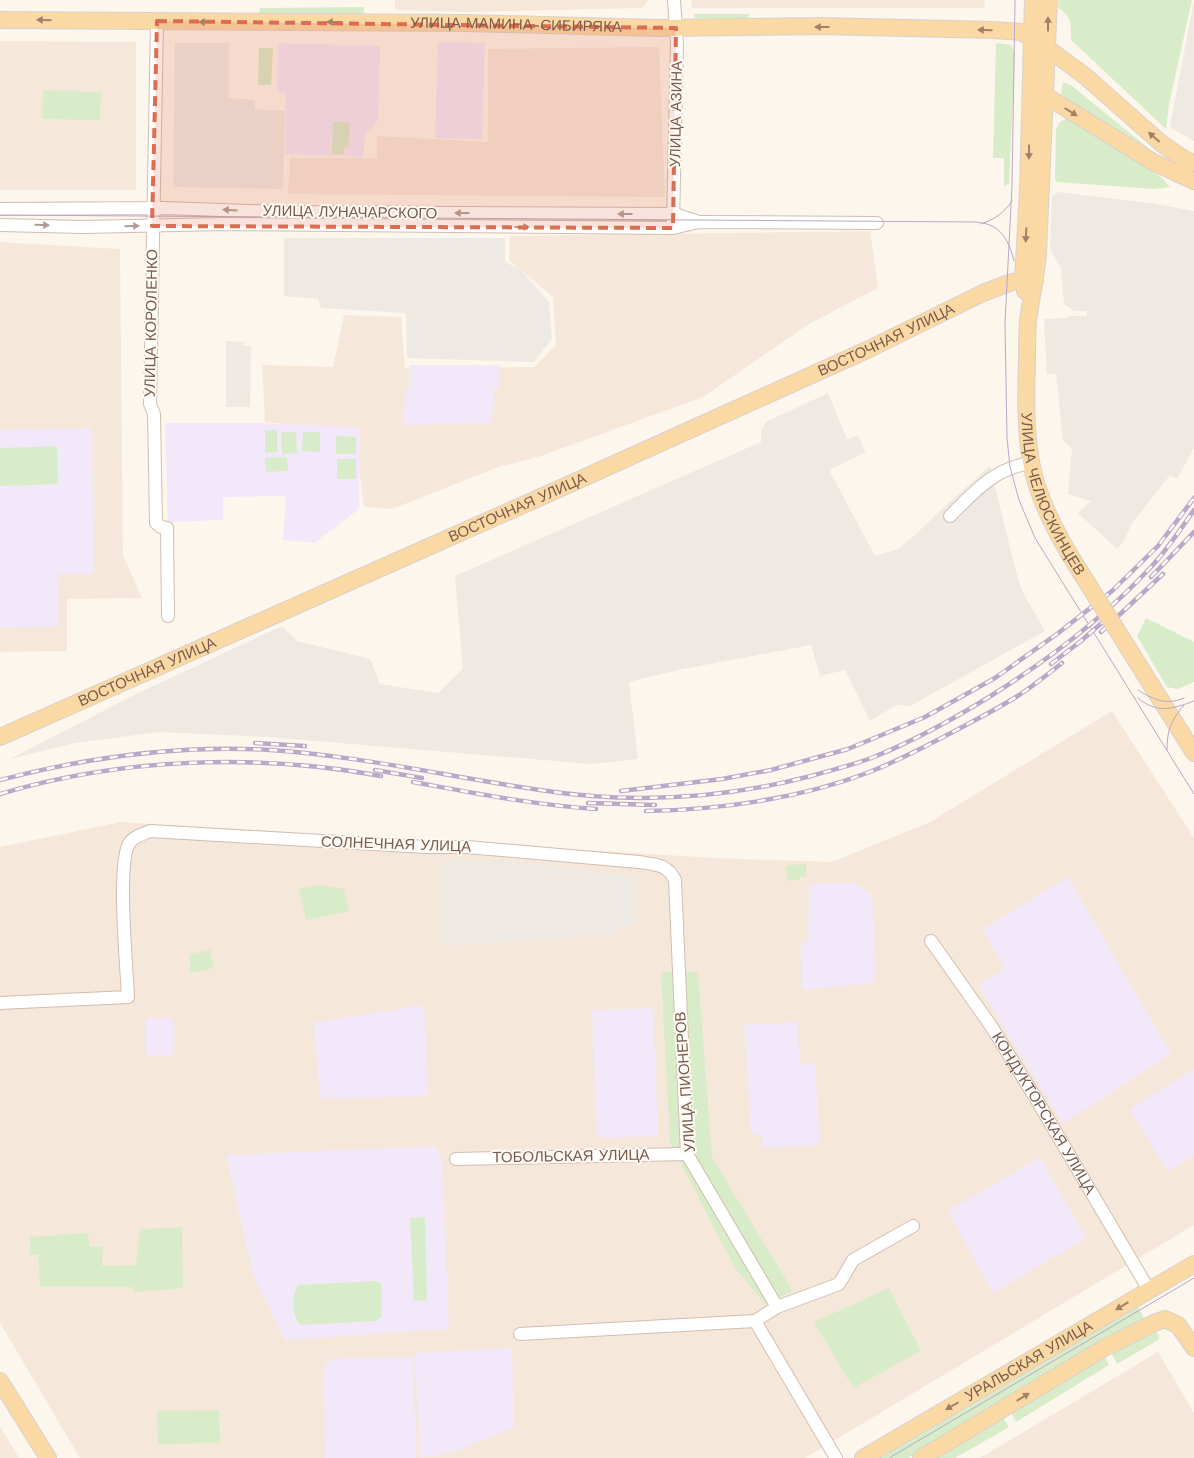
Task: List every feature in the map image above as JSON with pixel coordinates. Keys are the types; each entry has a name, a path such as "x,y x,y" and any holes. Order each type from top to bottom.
{"main road":[{"name":"УЛИЦА ЧЕЛЮСКИНЦЕВ","path":"1033,0 1028,190 1029,280 1026,393 1031,463 1039,489 1060,540 1194,753"},
{"name":"УЛИЦА ЧЕЛЮСКИНЦЕВ","path":"1029,280 1045,96 1049,0"},
{"name":"УЛИЦА МАМИНА-СИБИРЯКА","path":"0,20 466,23 676,28 821,26 1021,32 1047,48 1085,76 1162,144 1184,160 1194,163"},
{"path":"1030,86 1154,162 1194,181"},
{"name":"ВОСТОЧНАЯ УЛИЦА","path":"0,737 786,387 880,344 983,293 1012,282 1029,280"},
{"name":"УРАЛЬСКАЯ УЛИЦА","path":"863,1458 1194,1264"},
{"name":"УРАЛЬСКАЯ УЛИЦА","path":"921,1458 1104,1348 1154,1323 1166,1319 1178,1325 1194,1348"},
{"path":"0,1381 48,1458"}],"street":[{"name":"УЛИЦА АЗИНА","path":"673,228 677,72 674,0"},
{"name":"УЛИЦА КОРОЛЕНКО","path":"157,21 150,404 154,414 156,523 161,527 167,528 168,616"},
{"name":"УЛИЦА ЛУНАЧАРСКОГО","path":"0,209 223,209 299,212 674,214 699,222"},
{"name":"УЛИЦА ЛУНАЧАРСКОГО","path":"0,225 83,227 232,224 673,228 699,222 877,223"},
{"path":"950,516 980,486 1016,465 1031,463"},
{"name":"СОЛНЕЧНАЯ УЛИЦА","path":"0,1003 128,997 123,879 125,855 130,843 139,835 150,831 426,847 467,847 640,862 665,867"},
{"name":"УЛИЦА ПИОНЕРОВ","path":"665,867 675,880 687,1154 777,1307"},
{"name":"КОНДУКТОРСКАЯ УЛИЦА","path":"931,941 991,1026 1036,1097 1149,1290"},
{"name":"ТОБОЛЬСКАЯ УЛИЦА","path":"456,1159 687,1154"},
{"path":"520,1334 755,1321 777,1307 839,1284 854,1260 913,1226"},
{"path":"755,1321 836,1458"}],"highlighted area":[{"path":"157,21 676,28 673,228 152,226"}],"shaded area":[{"path":"395,0 648,0 642,8 469,12 395,10"},
{"path":"692,0 985,0 984,8 691,8"},
{"path":"1194,0 1194,141 1170,127"},
{"path":"0,41 136,42 136,190 0,190"},
{"path":"438,42 485,43 482,139 435,138"},
{"path":"175,43 229,43 229,98 255,100 255,109 285,111 283,189 173,187"},
{"path":"278,43 380,46 378,120 365,135 363,157 285,154 286,93 277,92"},
{"path":"659,47 665,197 288,194 290,158 377,158 377,136 488,142 488,49"},
{"path":"1057,192 1151,203 1194,211 1194,448 1177,479 1170,475 1132,523 1124,541 1117,549 1078,513 1091,501 1068,494 1072,449 1063,440 1056,374 1047,374 1044,319 1087,316 1087,311 1074,311 1064,304 1061,267 1050,248 1052,197"},
{"path":"870,231 878,288 809,324 703,397 538,457 498,467 392,509 364,507 354,431 265,422 262,365 333,367 344,315 401,317 405,368 534,367 556,345 553,297 509,260 510,236"},
{"path":"284,238 505,238 505,262 520,269 549,302 552,339 534,362 407,358 406,313 321,308 318,299 284,296"},
{"path":"0,242 120,249 123,555 142,598 67,599 67,651 0,652"},
{"path":"226,341 245,342 242,346 251,346 250,407 226,407"},
{"path":"409,365 500,365 499,388 494,388 492,423 403,425 405,390 409,390"},
{"path":"828,393 847,439 858,436 866,452 829,470 875,556 898,549 990,466 1022,591 1045,631 910,706 896,705 870,721 845,670 820,676 811,645 678,670 629,682 638,759 591,764 268,737 159,732 75,743 10,759 134,695 282,626 297,641 370,659 380,684 438,693 463,669 455,576 761,442 761,430 766,422"},
{"path":"165,423 257,423 360,427 359,509 314,543 283,540 286,496 223,497 223,520 168,522"},
{"path":"92,428 94,574 57,574 58,627 0,628 0,430"},
{"path":"1112,711 1194,838 1194,1225 805,1458 80,1458 0,1323 0,847 121,822 716,858 832,862 930,822"},
{"path":"509,861 635,877 636,925 620,926 620,934 442,946 440,862"},
{"path":"1068,877 1171,1054 1063,1124 978,985 1005,969 983,929"},
{"path":"855,883 872,895 876,983 802,990 801,943 808,943 809,884"},
{"path":"424,1005 428,1096 321,1099 313,1023"},
{"path":"653,1008 658,1136 597,1138 592,1010"},
{"path":"146,1018 173,1018 173,1055 146,1055"},
{"path":"797,1022 800,1064 815,1064 820,1145 762,1148 761,1134 751,1135 744,1025"},
{"path":"1194,1069 1194,1155 1168,1172 1130,1109"},
{"path":"436,1146 442,1160 449,1329 285,1340 253,1275 226,1155"},
{"path":"1040,1157 1086,1238 993,1293 948,1211"},
{"path":"512,1348 514,1427 457,1451 420,1458 415,1353"},
{"path":"1158,1352 1194,1413 1194,1458 980,1458"},
{"path":"413,1357 416,1458 326,1458 323,1368 331,1359"},
{"path":"0,1426 19,1458 0,1458"}],"green space":[{"path":"1059,0 1192,0 1169,104 1166,129 1071,40 1070,21 1058,7"},
{"path":"364,7 364,15 259,13 260,8"},
{"path":"694,14 749,14 747,19 697,18 694,17"},
{"path":"996,43 1011,45 1015,53 1009,183 1004,186 1004,158 993,158"},
{"path":"259,48 273,48 271,85 258,85"},
{"path":"1063,82 1071,85 1158,156 1061,95"},
{"path":"43,90 101,92 100,120 42,119"},
{"path":"1067,118 1075,120 1162,178 1170,187 1154,189 1057,182 1055,180 1056,129 1060,122"},
{"path":"333,122 350,122 349,147 344,148 344,154 332,154"},
{"path":"265,430 277,430 277,452 265,453"},
{"path":"281,432 296,432 297,453 282,454"},
{"path":"303,432 320,432 320,452 302,451"},
{"path":"336,436 356,437 356,454 336,454"},
{"path":"57,446 58,484 0,486 0,448"},
{"path":"287,457 288,471 266,472 265,458"},
{"path":"337,459 356,459 356,479 337,479"},
{"path":"1146,618 1194,642 1194,682 1177,689 1167,687 1137,636"},
{"path":"806,864 806,877 787,881 786,865"},
{"path":"320,885 344,889 349,911 306,920 299,889"},
{"path":"210,950 214,968 190,973 190,954"},
{"path":"661,972 698,972 712,1157 793,1291 765,1304 735,1268 670,1143"},
{"path":"425,1217 427,1300 414,1301 410,1218"},
{"path":"182,1227 183,1288 135,1292 132,1287 40,1286 38,1255 30,1255 30,1237 88,1233 90,1247 103,1246 102,1266 136,1265 140,1229"},
{"path":"374,1281 381,1283 382,1316 376,1321 300,1325 297,1321 293,1305 294,1294 298,1285"},
{"path":"889,1288 921,1351 853,1388 814,1322"},
{"path":"1138,1307 1145,1320 908,1458 878,1458"},
{"path":"1154,1327 1159,1336 1158,1340 1117,1364 1110,1350"},
{"path":"1104,1356 1109,1365 1016,1422 1012,1415 1014,1407"},
{"path":"219,1410 220,1443 158,1444 157,1411"},
{"path":"999,1417 1004,1419 1009,1427 955,1458 924,1458"}],"tram line":[{"path":"1015,0 1012,186 1005,323 1007,438 1010,467 1019,500 1035,538 1194,794"},
{"path":"981,224 999,215 1012,201"},
{"path":"0,215 974,222 996,228 1009,245 1014,261"},
{"path":"1138,690 1165,701 1184,698"},
{"path":"1138,698 1152,706 1165,709 1194,701"},
{"path":"1167,750 1171,726 1184,705"},
{"path":"889,1458 1194,1278"}],"railway":[{"path":"621,791 722,779 771,770 848,749 925,717 995,678 1057,634 1112,591 1158,546 1194,498"},
{"path":"0,780 67,765 134,754 202,749 236,749 270,750 338,757 506,785 608,797 676,797 744,790 778,784 850,765 889,751 947,722 1010,683 1053,653 1115,603 1157,560 1194,510"},
{"path":"1151,577 1194,532"},
{"path":"1101,632 1163,574"},
{"path":"1051,664 1104,621"},
{"path":"646,811 701,808 758,801 813,790 867,773 917,751 998,708 1028,689 1062,663"},
{"path":"255,743 305,746"},
{"path":"0,794 46,782 93,773 141,766 189,763 238,762 286,764 381,776"},
{"path":"375,770 422,778"},
{"path":"413,782 527,802 596,809"},
{"path":"588,803 655,805"}]}
